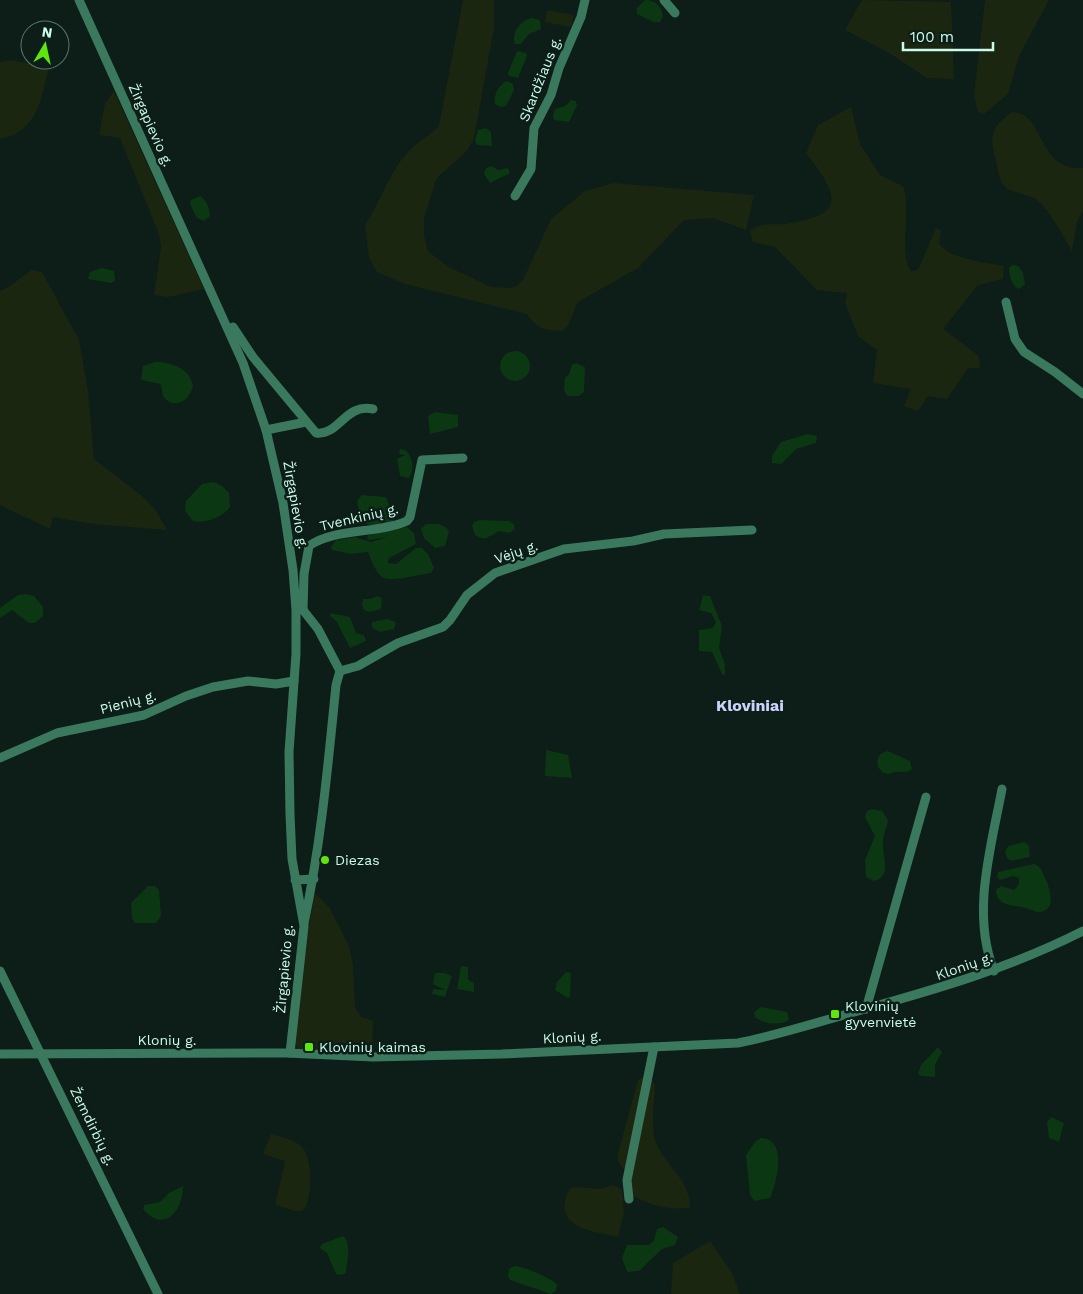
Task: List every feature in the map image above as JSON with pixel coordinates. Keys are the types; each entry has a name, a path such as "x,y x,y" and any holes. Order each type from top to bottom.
{"street":[{"name":"Žirgapievio g.","path":"79,0 243,364 266,430 287,525 299,610 289,788 295,880 304,926 290,1053"},
{"name":"Skardžiaus g.","path":"515,196 530,169 534,128 551,96 558,68 581,17 585,0"},
{"path":"664,0 675,13"},
{"path":"1006,302 1015,339 1024,352 1055,372 1083,394"},
{"path":"233,327 253,357 311,429 321,434 354,410 362,406 373,408"},
{"path":"266,430 306,422"},
{"name":"Tvenkinių g.","path":"299,610 309,546 315,541 330,537 407,522 410,517 422,460 463,458"},
{"name":"Vėjų g.","path":"340,671 358,666 398,642 443,627 467,595 495,573 574,548 633,541 664,534 752,530"},
{"path":"299,610 318,629 340,671 336,685 328,777 314,879 304,926"},
{"name":"Pienių g.","path":"0,758 57,733 144,715 186,696 213,687 248,681 276,684 294,681"},
{"path":"994,971 986,952 983,912 986,876 1002,788"},
{"path":"866,1009 926,797"},
{"path":"295,880 314,879"},
{"name":"Klonių g.","path":"0,1054 290,1053 382,1056 738,1043 776,1036 994,971 1083,931"},
{"name":"Žemdirbių g.","path":"0,971 158,1294"},
{"path":"629,1199 626,1180 654,1047"}],"shaded area":[{"path":"463,0 494,0 494,28 474,138 467,151 436,179 424,219 424,235 428,251 447,266 491,287 510,288 517,286 523,280 551,219 585,191 614,183 754,195 746,230 713,218 684,220 638,268 578,302 568,325 562,331 542,328 534,323 527,314 405,284 377,272 369,258 365,225 402,159 413,147 439,126"},
{"path":"645,0 655,2 660,7 663,17 660,22 654,22 637,14 637,8"},
{"path":"862,0 951,2 954,79 927,78 891,54 845,30"},
{"path":"985,0 1049,0 1019,56 1008,94 984,114 978,112 974,95"},
{"path":"547,10 574,15 571,27 545,22"},
{"path":"531,18 540,20 541,29 529,34 521,44 515,44 514,36 517,28"},
{"path":"517,51 526,53 527,56 518,78 509,76 508,73"},
{"path":"10,60 20,62 20,70 48,70 40,102 30,121 23,129 13,135 0,139 0,62"},
{"path":"507,81 513,84 514,90 506,106 500,107 495,104 496,94 499,87"},
{"path":"114,91 204,289 168,297 154,295 161,247 159,234 120,138 99,135 105,103"},
{"path":"571,100 576,101 577,105 569,122 554,120 555,109 565,106"},
{"path":"851,107 860,144 880,175 903,186 906,206 906,254 907,264 911,271 918,270 936,228 941,230 939,243 951,253 960,257 1004,266 1003,279 978,285 943,329 979,356 980,368 968,368 947,399 928,396 918,411 904,406 911,389 873,383 877,350 858,336 845,303 847,293 817,290 775,247 753,242 750,230 764,225 805,220 819,215 828,209 831,201 830,192 817,168 806,153 818,125"},
{"path":"1012,112 1023,115 1031,122 1049,152 1057,161 1068,167 1083,168 1083,211 1077,222 1072,251 1052,218 1037,200 1005,187 1001,181 992,141 995,129"},
{"path":"486,128 491,132 492,146 477,145 475,141 478,130"},
{"path":"491,166 498,170 508,168 510,173 490,183 484,174 486,168"},
{"path":"200,196 206,202 210,213 210,216 204,221 197,218 190,204 191,200"},
{"path":"1012,265 1018,266 1023,273 1025,284 1019,289 1014,286 1010,277 1009,268"},
{"path":"102,268 114,271 115,281 111,283 88,279 90,272"},
{"path":"32,270 42,272 79,340 88,391 94,459 142,496 155,509 167,530 94,524 53,517 50,529 0,505 0,291"},
{"path":"515,351 526,355 530,366 526,377 515,381 504,377 500,366 504,355"},
{"path":"155,362 179,367 188,375 193,386 189,395 183,401 179,403 170,402 162,394 160,384 141,380 143,366"},
{"path":"576,363 585,367 584,392 579,396 567,396 564,390 565,378 569,374 572,365"},
{"path":"435,412 458,415 458,427 430,434 428,416"},
{"path":"808,434 817,436 816,443 796,449 781,464 772,463 772,456 781,442"},
{"path":"400,449 405,450 411,459 412,471 409,478 400,476 397,459 405,455 399,454"},
{"path":"214,482 222,486 229,493 230,507 223,514 213,519 193,521 185,511 186,501 202,484"},
{"path":"362,495 386,497 394,516 393,522 377,526 367,524 361,516 357,501"},
{"path":"479,520 509,521 514,524 515,529 510,533 499,531 487,538 482,538 475,535 472,526 474,522"},
{"path":"426,524 439,524 447,529 449,532 445,546 435,548 424,538 421,529"},
{"path":"407,527 414,533 416,544 389,558 388,563 396,564 416,548 422,548 428,554 434,568 431,573 397,579 385,578 381,576 373,565 368,552 351,554 332,550 331,547 336,540 355,537 371,542 387,537 369,540 367,538 368,535"},
{"path":"18,595 34,596 43,607 43,616 35,623 29,623 12,610 0,618 0,608"},
{"path":"703,595 710,596 722,626 719,648 725,664 725,675 722,674 712,652 699,651 699,630 713,628 716,622 711,613 699,610"},
{"path":"377,596 382,598 381,609 370,612 364,610 362,605 363,599 371,599"},
{"path":"331,613 350,617 356,633 364,635 366,641 350,648 337,622 330,616"},
{"path":"387,619 396,622 394,629 380,632 372,628 372,622"},
{"path":"546,750 568,755 572,778 545,776"},
{"path":"888,751 910,761 912,769 907,772 883,773 878,767 877,761 882,753"},
{"path":"872,809 882,811 888,820 883,840 885,871 880,879 874,881 866,877 865,860 875,836 865,817 867,811"},
{"path":"1025,842 1029,846 1030,857 1011,861 1007,858 1005,852 1008,846"},
{"path":"1034,864 1041,869 1047,882 1051,897 1050,906 1043,911 1037,912 999,900 996,890 1001,886 1014,890 1019,884 1019,878 1013,876 1000,880 997,877 998,872"},
{"path":"148,886 155,886 159,890 161,916 156,923 135,923 132,919 131,903"},
{"path":"315,893 329,907 349,946 353,965 355,1007 361,1017 373,1021 372,1054 297,1049 295,1042 305,943"},
{"path":"461,966 468,967 468,980 474,983 474,992 457,989"},
{"path":"566,972 571,973 570,996 568,998 555,990 557,982"},
{"path":"435,973 445,973 452,976 445,997 432,994 433,989 445,990 433,984"},
{"path":"761,1007 787,1012 789,1020 776,1024 766,1023 755,1017 754,1012"},
{"path":"938,1047 942,1052 935,1065 935,1077 921,1076 918,1074 921,1065"},
{"path":"645,1076 652,1080 655,1085 653,1125 655,1140 687,1190 690,1208 660,1206 632,1195 629,1175 619,1163 617,1157 638,1080"},
{"path":"1051,1117 1064,1123 1059,1142 1049,1138 1047,1122"},
{"path":"271,1134 297,1143 304,1150 310,1167 310,1189 309,1198 302,1211 295,1211 275,1205 285,1161 263,1154"},
{"path":"761,1138 769,1140 775,1146 778,1153 777,1172 770,1198 754,1201 750,1195 746,1155 756,1141"},
{"path":"614,1185 622,1189 624,1214 618,1237 586,1230 570,1220 565,1213 565,1203 569,1190 574,1187 599,1189"},
{"path":"183,1186 180,1204 171,1216 165,1219 158,1219 143,1209 144,1205 160,1202 169,1193"},
{"path":"663,1227 678,1237 675,1245 662,1249 639,1271 627,1272 622,1258 627,1245 649,1245 654,1240 657,1229"},
{"path":"343,1236 348,1244 348,1253 346,1273 342,1275 336,1274 327,1253 320,1248 322,1244"},
{"path":"710,1241 732,1273 740,1294 671,1294 673,1263"},
{"path":"514,1266 530,1270 550,1279 557,1285 556,1291 551,1294 510,1280 508,1276 509,1269"}],"place":[{"name":"Diezas","path":"325,860"},
{"name":"Klovinių gyvenvietė","path":"835,1014"},
{"name":"Klovinių kaimas","path":"309,1047"}],"district":[{"name":"Kloviniai","path":"750,705"}]}
